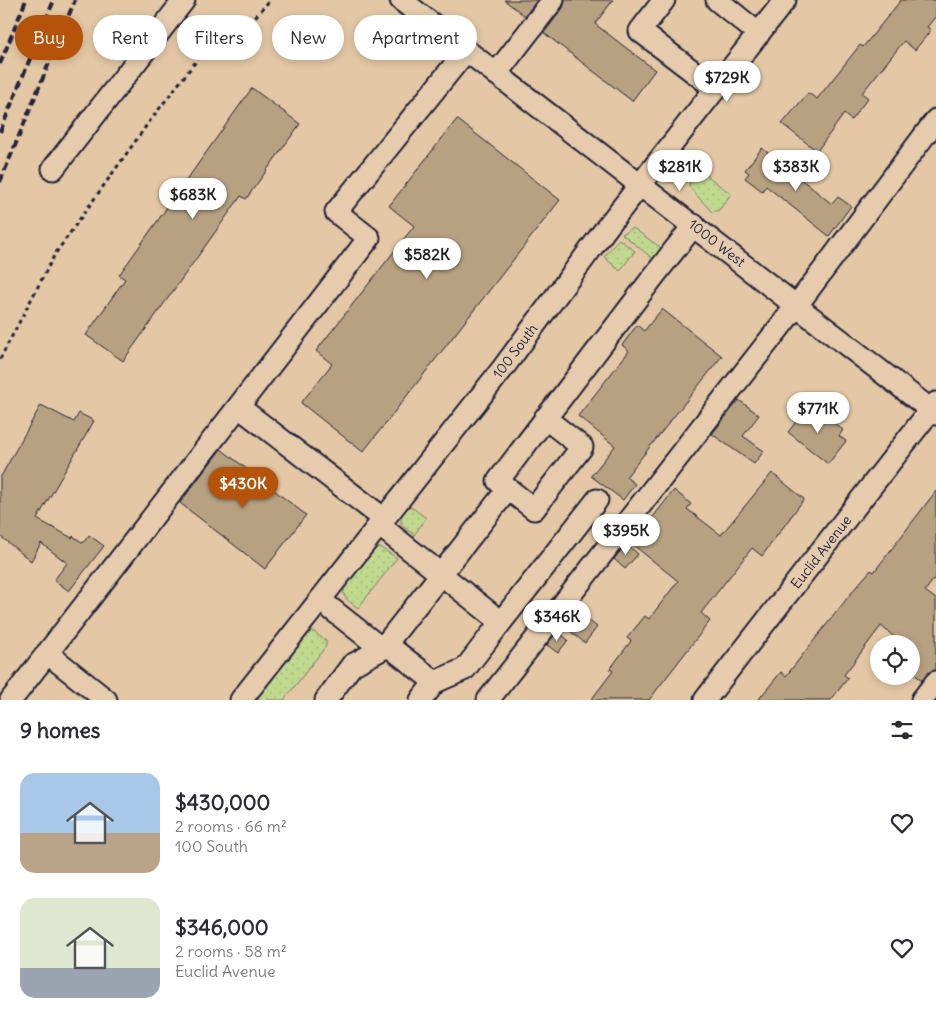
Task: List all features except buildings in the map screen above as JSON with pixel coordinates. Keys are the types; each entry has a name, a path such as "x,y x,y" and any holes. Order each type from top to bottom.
{"street":[{"path":"53,169 184,0"},
{"name":"1000 West","path":"401,0 420,15"},
{"path":"496,74 553,0"},
{"path":"664,0 640,31 716,89"},
{"path":"717,0 759,34"},
{"name":"100 South","path":"241,700 503,368 607,226 785,0"},
{"name":"1000 West","path":"477,59 934,409"},
{"path":"10,700 369,238 336,212 459,60"},
{"path":"488,700 797,305 936,120"},
{"path":"546,418 582,446 534,509 498,481 546,418 694,225"},
{"path":"239,407 501,622"},
{"name":"Euclid Avenue","path":"705,700 934,409"},
{"path":"326,700 352,665 384,647 508,489"},
{"path":"421,700 435,682 465,669 597,500"},
{"path":"320,600 435,682"},
{"path":"47,653 106,700"},
{"path":"922,700 936,682"}],"path":[{"path":"0,359 55,254 149,122 204,52 256,16 270,0"}],"green space":[{"path":"697,168 731,194 719,210 712,212 689,187 691,176"},
{"path":"633,228 664,250 657,262 622,234"},
{"path":"619,239 635,251 620,271 604,257"},
{"path":"406,506 410,506 426,518 414,535 401,525 401,513"},
{"path":"379,547 397,558 358,608 346,598 344,589 351,575 369,554"},
{"path":"310,629 326,641 326,646 284,700 254,700"}],"railway":[{"path":"0,64 26,0"},
{"path":"0,132 54,0"},
{"path":"0,182 75,0"}]}
